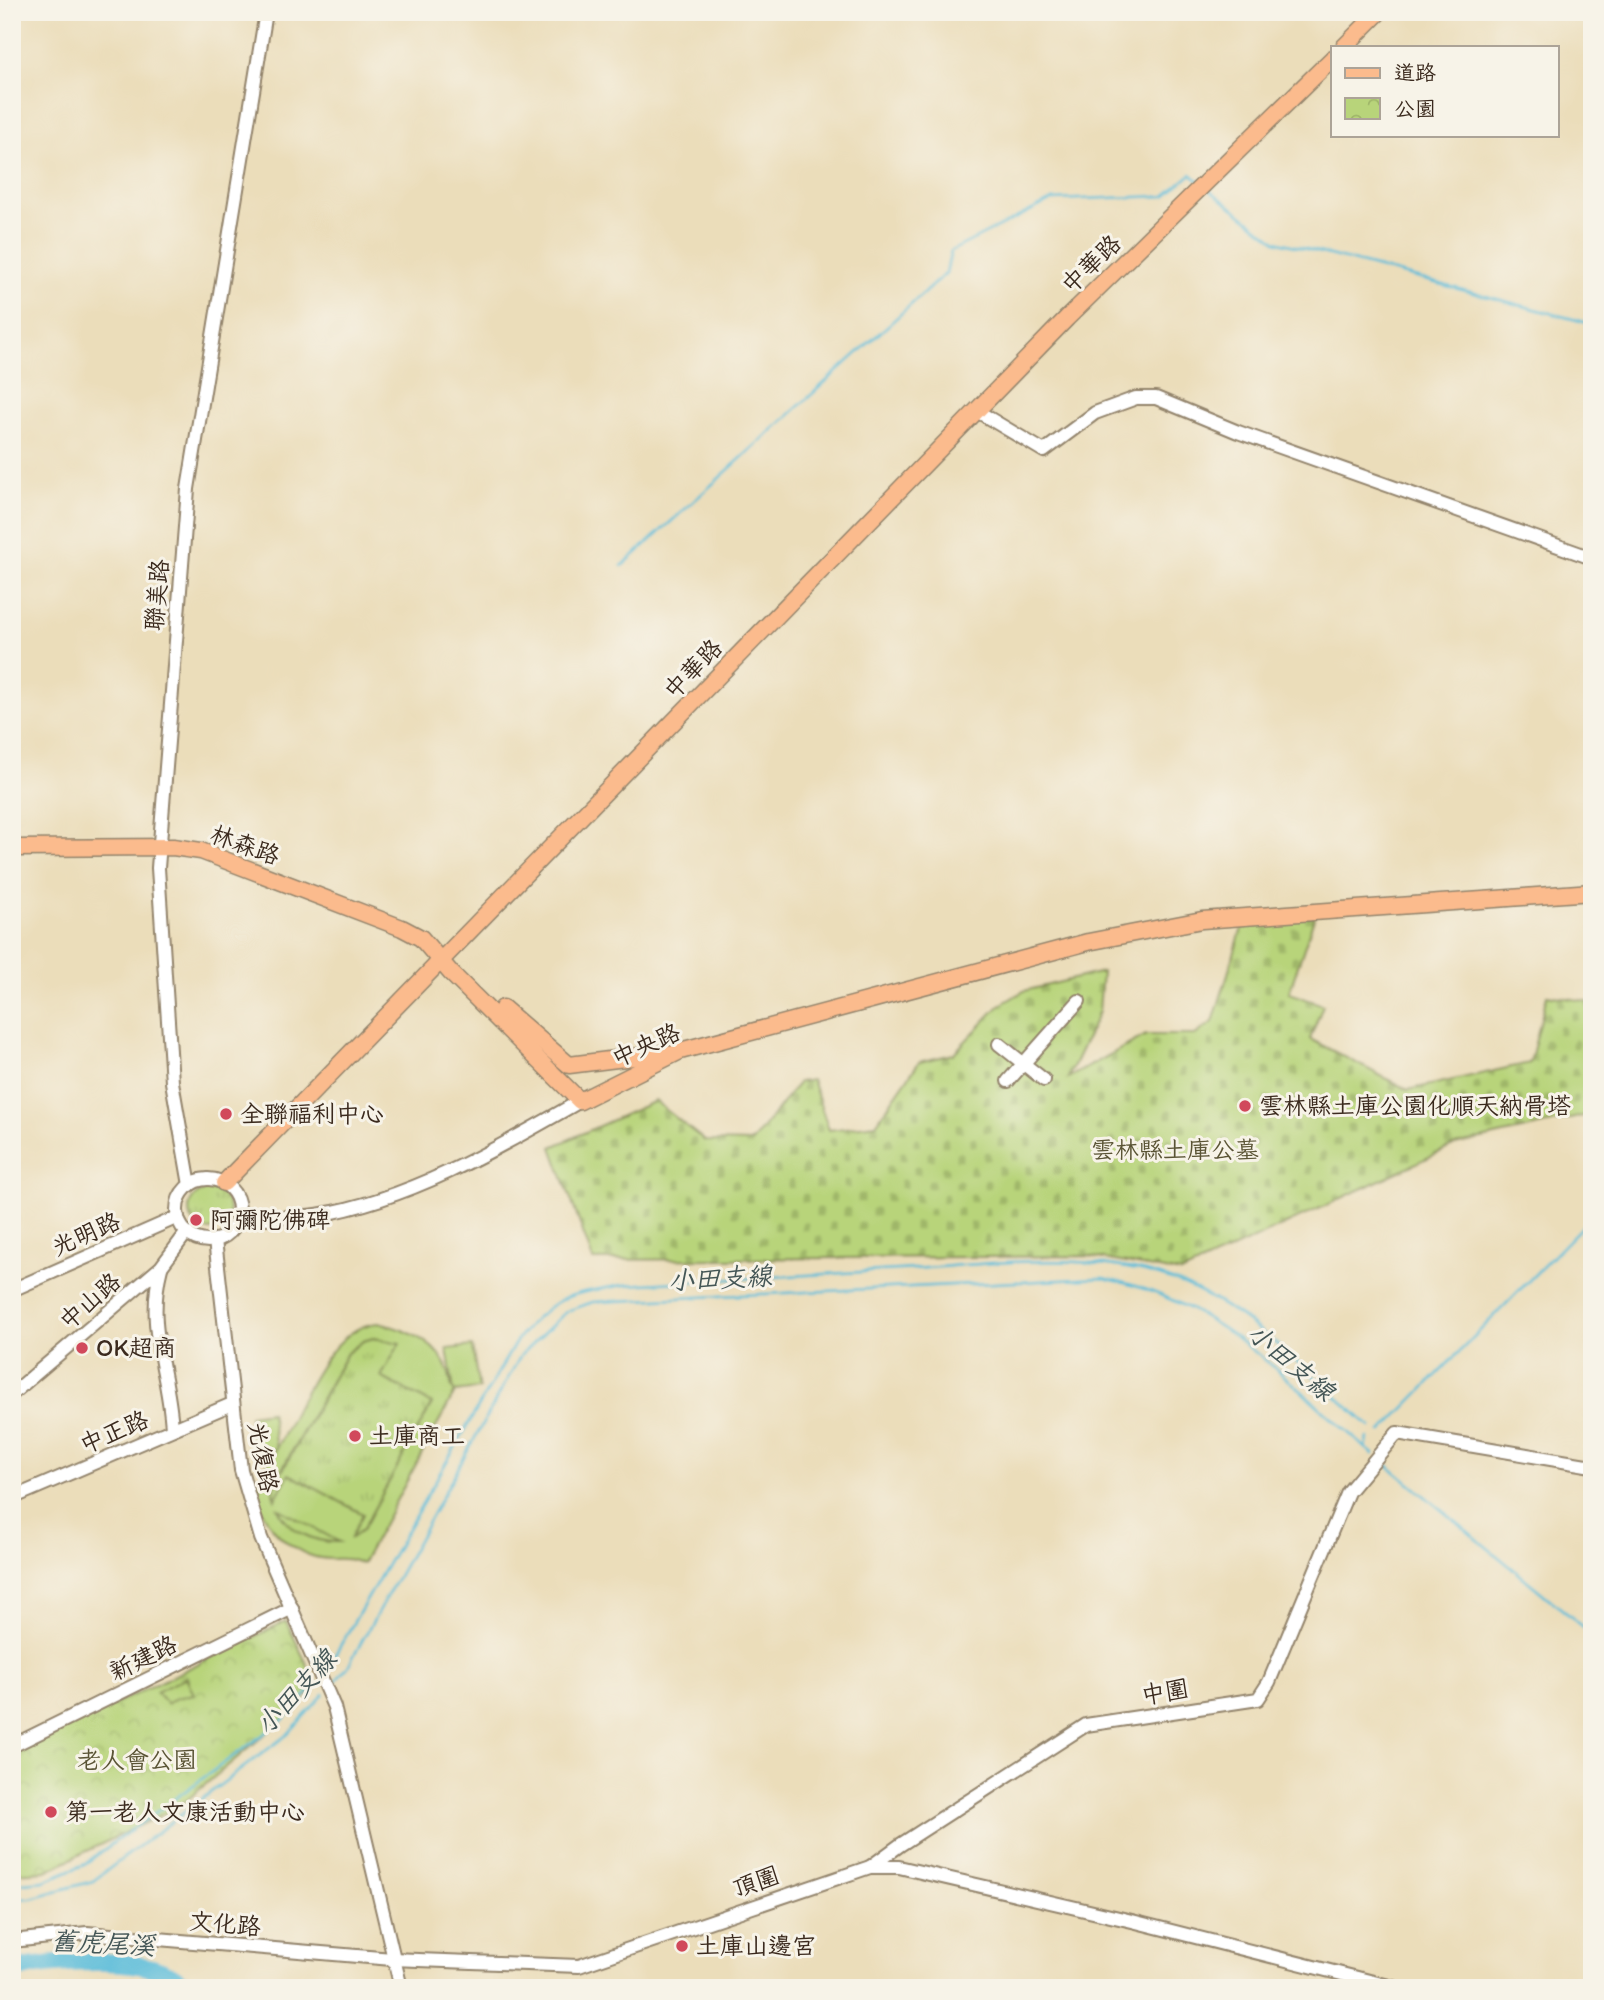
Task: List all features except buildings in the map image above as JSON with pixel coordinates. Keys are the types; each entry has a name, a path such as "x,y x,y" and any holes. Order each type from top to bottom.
{"main road":[{"path":"1344,46 1379,12"},
{"name":"中華路","path":"224,1183 976,411 1331,60"},
{"name":"林森路","path":"12,848 159,847 201,851 402,928 421,938 451,973 580,1101"},
{"name":"中央路","path":"580,1101 680,1051 1088,942 1202,920 1592,892"},
{"name":"林森路","path":"441,960 457,966 569,1065 586,1066 680,1051"}],"street":[{"name":"聯美路","path":"190,1185 172,1082 158,868 159,847 188,489 266,12"},
{"path":"976,411 1044,452 1095,413 1136,398 1156,398 1238,432 1592,558"},
{"path":"1008,1081 1079,1001"},
{"path":"999,1044 1044,1080"},
{"name":"中央路","path":"237,1220 316,1216 396,1192 443,1173 580,1101"},
{"path":"207,1179 224,1183 237,1199 237,1220 232,1230 215,1240 195,1238 187,1232 178,1217 179,1199 190,1185 207,1179"},
{"name":"光明路","path":"12,1290 178,1217"},
{"name":"中山路","path":"12,1394 161,1267 187,1232"},
{"name":"光復路","path":"215,1240 241,1470 261,1538 334,1707 393,1959"},
{"path":"161,1267 153,1304 160,1356 170,1399 172,1429"},
{"name":"中正路","path":"12,1498 232,1404"},
{"name":"中圍","path":"870,1867 900,1844 1086,1725 1258,1699 1269,1682 1348,1492 1361,1473 1397,1433 1592,1466"},
{"name":"新建路","path":"12,1746 292,1608"},
{"name":"頂圍","path":"393,1959 579,1966 870,1867 899,1867 1132,1921 1397,1988"},
{"name":"文化路","path":"12,1941 87,1933 393,1959"},
{"path":"393,1959 401,1988"}],"green space":[{"name":"雲林縣土庫公墓","path":"1315,915 1289,993 1323,1005 1310,1039 1408,1090 1530,1063 1547,995 1592,1002 1592,1114 1455,1145 1181,1273 1088,1256 593,1260 552,1147 655,1101 705,1141 752,1142 799,1082 812,1080 829,1130 876,1124 919,1062 953,1054 1000,1005 1024,991 1102,972 1099,1012 1068,1078 1146,1035 1195,1035 1213,1022 1244,922"},
{"path":"209,1190 217,1191 223,1196 228,1202 228,1218 223,1224 217,1229 209,1230 201,1229 195,1224 190,1218 189,1210 190,1202 195,1196 201,1191"},
{"path":"378,1323 410,1333 429,1344 443,1361 454,1391 447,1349 472,1346 479,1389 455,1392 362,1564 308,1554 296,1549 275,1531 262,1508 259,1483 276,1449 254,1452 249,1415 271,1412 276,1448 317,1372 344,1338 360,1328","holes":["373,1338 400,1343 381,1377 432,1404 363,1529 350,1539 363,1514 289,1474 275,1499 273,1493 280,1473 347,1353 363,1341","278,1508 339,1542 303,1534 288,1523"]},
{"path":"373,1338 400,1343 434,1401 363,1529 345,1541 319,1542 307,1537 285,1520 278,1509 275,1484 347,1353 363,1341"},
{"name":"老人會公園","path":"286,1621 317,1685 296,1708 180,1806 46,1871 12,1873 12,1754"},
{"path":"186,1677 194,1694 176,1698 167,1704 156,1692"}],"waterway":[{"path":"622,566 946,273 951,251 1052,200 1165,196 1191,174 1199,181"},
{"path":"1207,188 1276,241 1592,324"},
{"path":"1381,1432 1592,1216"},
{"path":"325,1672 517,1340 542,1313 576,1294 624,1285 1008,1262 1082,1262 1118,1266 1187,1286 1237,1314 1284,1350 1371,1427"},
{"name":"小田支線","path":"330,1687 347,1668 521,1355 567,1311 593,1302 1103,1278 1144,1289 1181,1304 1216,1324 1249,1347 1373,1454"},
{"name":"小田支線","path":"1366,1448 1368,1438"},
{"name":"小田支線","path":"1381,1460 1592,1634"},
{"path":"12,1884 44,1881 83,1865 282,1721 317,1683"},
{"name":"小田支線","path":"12,1899 31,1898 93,1881 288,1734 324,1694"},
{"name":"舊虎尾溪","path":"12,1970 78,1962 130,1964 154,1968 173,1976 185,1988"}],"place":[{"name":"雲林縣土庫公園化順天納骨塔","path":"1245,1106"},
{"name":"全聯福利中心","path":"226,1114"},
{"name":"阿彌陀佛碑","path":"196,1220"},
{"name":"OK超商","path":"82,1348"},
{"name":"土庫商工","path":"355,1436"},
{"name":"第一老人文康活動中心","path":"51,1812"},
{"name":"土庫山邊宮","path":"682,1946"}]}
